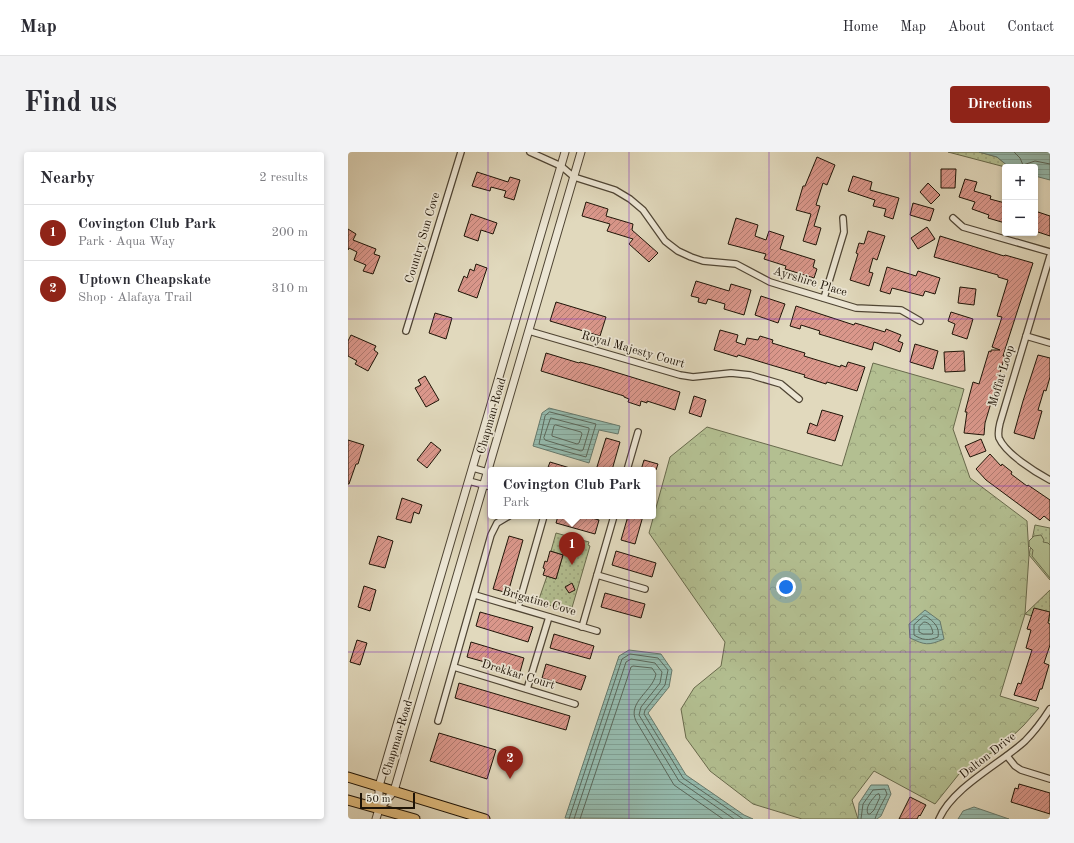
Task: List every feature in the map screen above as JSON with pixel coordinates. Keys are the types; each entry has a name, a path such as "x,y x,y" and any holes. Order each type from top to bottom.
{"main road":[{"path":"348,777 486,819"},
{"path":"348,800 414,819"}],"street":[{"name":"Country Sun Cove","path":"406,331 461,152"},
{"name":"Ayrshire Place","path":"530,152 561,166 574,177 615,190 630,199 643,210 665,240 678,251 703,261 736,264 770,282 856,308 901,310 920,321"},
{"name":"Chapman Road","path":"379,809 379,786 565,152"},
{"name":"Chapman Road","path":"490,467 581,152"},
{"path":"824,298 844,232 843,218"},
{"path":"953,218 963,227 1050,252"},
{"name":"Moffat Loop","path":"1050,256 1000,423 998,437 1004,446 1017,458 1035,472 1050,480"},
{"name":"Royal Majesty Court","path":"529,331 680,375 693,377 731,373 750,375 781,384 799,399"},
{"path":"1026,336 1050,343"},
{"path":"628,467 638,432"},
{"path":"473,468 488,472"},
{"name":"Chapman Road","path":"379,809 394,791 483,485 488,474"},
{"path":"469,481 488,486"},
{"path":"438,721 475,595 491,534 497,523 504,519"},
{"path":"518,608 543,519"},
{"path":"582,627 613,519"},
{"path":"597,575 646,589"},
{"name":"Brigatine Cove","path":"475,595 597,631"},
{"path":"527,689 549,617"},
{"name":"Drekkar Court","path":"454,667 575,704"},
{"name":"Dalton Drive","path":"939,819 951,801 967,786 1026,740 1050,710"},
{"path":"1007,756 1015,766 1021,770 1050,779"},
{"path":"376,819 379,809"}],"green space":[{"path":"948,152 979,152 997,157 1005,164 1002,164 1002,166"},
{"path":"873,363 964,389 953,429 970,478 1027,521 1029,555 1025,614 1000,696 1039,708 999,749 978,760 959,774 935,804 874,771 852,800 858,819 802,819 753,804 710,771 686,738 681,709 694,688 721,666 725,642 649,533 653,519 656,519 656,508 670,457 707,427 842,466"},
{"path":"1035,525 1050,528 1050,580 1029,555"},
{"path":"556,533 589,542 588,545 590,546 571,611 538,602 547,576 556,579 563,555 551,551"},
{"path":"1041,535 1044,540 1043,542 1050,545 1050,578 1032,556 1033,550 1029,546 1029,541 1034,536"},
{"path":"1050,590 1050,621 1025,614"}],"water":[{"path":"979,152 1050,152 1050,180 1038,177 1038,164 1005,164 997,157"},
{"path":"549,408 620,426 618,434 599,430 589,463 533,446 542,413"},
{"path":"925,610 940,621 944,639 927,644 910,638 909,624"},
{"path":"629,650 661,654 672,670 669,687 648,713 686,775 744,815 753,819 565,818 619,656"},
{"path":"871,785 888,785 891,794 881,816 877,819 858,819 859,803"},
{"path":"974,807 1009,819 958,819 963,811"}],"building":[{"path":"817,157 835,165 827,185 823,183 816,205 820,206 814,226 821,228 816,245 803,241 811,214 796,210 803,186 805,186"},
{"path":"941,169 956,169 955,188 941,188"},
{"path":"477,172 508,182 510,177 520,180 514,200 504,197 506,191 491,187 490,191 472,186"},
{"path":"853,176 872,182 870,190 899,198 893,219 884,216 886,209 873,206 875,200 848,191"},
{"path":"965,179 977,182 974,191 991,196 990,199 1002,202 1002,222 988,218 989,215 972,209 975,202 959,197"},
{"path":"928,183 940,195 931,204 920,192"},
{"path":"586,202 608,209 606,216 633,224 632,230 658,253 649,262 629,244 633,239 607,231 610,224 582,216"},
{"path":"913,203 934,209 930,221 910,215"},
{"path":"1038,212 1050,216 1050,236 1038,232"},
{"path":"471,214 497,223 493,234 481,230 478,241 464,236"},
{"path":"736,218 758,225 755,236 766,240 769,231 784,236 780,249 815,260 813,267 817,269 814,278 785,269 786,266 764,259 766,254 728,244"},
{"path":"927,227 935,239 918,249 911,238"},
{"path":"348,229 356,234 353,240 376,249 374,254 380,256 373,274 363,271 366,265 354,260 357,252 349,248 348,250"},
{"path":"868,231 885,236 877,260 873,258 869,272 873,273 869,286 850,280 858,254 856,253 859,243 864,244"},
{"path":"940,236 1004,256 1005,255 1033,263 1003,356 1005,356 985,423 984,435 964,433 967,412 965,412 973,382 979,384 989,351 1000,350 992,347 1002,317 997,316 1008,280 998,277 998,275 934,257"},
{"path":"476,264 487,268 477,298 458,291 464,276 467,278 470,269 474,271"},
{"path":"887,267 916,276 918,271 940,278 935,294 925,291 923,296 892,288 890,294 880,291"},
{"path":"696,281 729,291 731,284 751,290 744,315 724,309 725,304 708,299 706,304 698,302 699,298 691,296"},
{"path":"960,287 976,289 974,305 958,303"},
{"path":"761,296 785,304 778,323 755,315"},
{"path":"556,302 606,317 600,336 550,321"},
{"path":"796,306 854,325 855,323 885,332 886,329 901,335 898,341 903,343 900,352 874,342 872,350 819,334 820,331 801,325 800,329 790,326"},
{"path":"951,312 973,319 967,339 952,334 955,324 948,321"},
{"path":"435,313 452,318 446,339 429,333"},
{"path":"720,330 738,335 736,342 745,345 747,338 758,340 760,336 773,340 772,343 805,353 804,356 840,367 841,365 846,367 848,362 865,367 857,391 827,382 826,384 804,377 805,375 738,355 737,357 714,350"},
{"path":"351,335 376,346 374,350 378,353 368,371 355,364 357,361 348,356 348,341"},
{"path":"915,344 938,351 933,369 910,362"},
{"path":"964,351 965,371 945,372 944,352"},
{"path":"546,353 602,368 680,392 675,410 647,401 647,403 641,401 640,406 628,402 629,399 624,396 541,371"},
{"path":"1038,355 1050,358 1050,377 1038,410 1042,411 1034,439 1014,433"},
{"path":"425,376 439,400 426,407 415,388 421,385 418,380"},
{"path":"694,396 706,400 701,417 689,413"},
{"path":"822,410 843,416 835,441 807,433 810,423 817,426"},
{"path":"606,438 620,442 613,467 597,467"},
{"path":"981,439 986,451 970,457 965,446"},
{"path":"348,440 364,445 358,464 356,464 349,484 348,484"},
{"path":"431,442 441,450 427,468 417,460"},
{"path":"990,454 1001,466 1002,464 1012,472 1011,474 1050,500 1050,521 1044,516 1040,520 986,480 976,469"},
{"path":"644,460 658,464 656,470 656,467 642,467"},
{"path":"550,462 567,467 548,467"},
{"path":"402,498 422,505 419,514 414,512 411,523 396,519"},
{"path":"557,519 599,520 595,534 556,523"},
{"path":"627,519 642,519 635,544 621,540"},
{"path":"378,536 393,541 385,568 369,564"},
{"path":"509,536 523,540 508,593 493,589"},
{"path":"550,551 563,555 556,579 543,575 545,561 547,562"},
{"path":"616,551 656,563 652,577 612,565"},
{"path":"572,583 575,590 569,593 565,587"},
{"path":"364,586 376,590 370,611 358,607"},
{"path":"605,593 645,604 641,618 601,607"},
{"path":"1034,608 1050,612 1048,623 1050,624 1050,645 1044,663 1049,665 1042,689 1040,689 1036,701 1014,695 1018,683 1021,684 1032,650 1026,648 1031,630 1027,629"},
{"path":"480,612 533,627 528,642 476,626"},
{"path":"554,634 594,646 590,659 550,648"},
{"path":"357,640 367,643 360,665 350,662"},
{"path":"471,642 524,658 520,672 467,657"},
{"path":"546,664 586,676 581,690 542,678"},
{"path":"459,683 570,716 566,730 455,698"},
{"path":"439,733 496,750 487,779 430,761"},
{"path":"1019,784 1050,793 1050,814 1011,802 1015,788 1018,789"},
{"path":"910,797 926,805 917,819 899,819"}],"place":[{"name":"Covington Club Park","path":"572,565"},
{"name":"Uptown Cheapskate","path":"510,779"}]}
